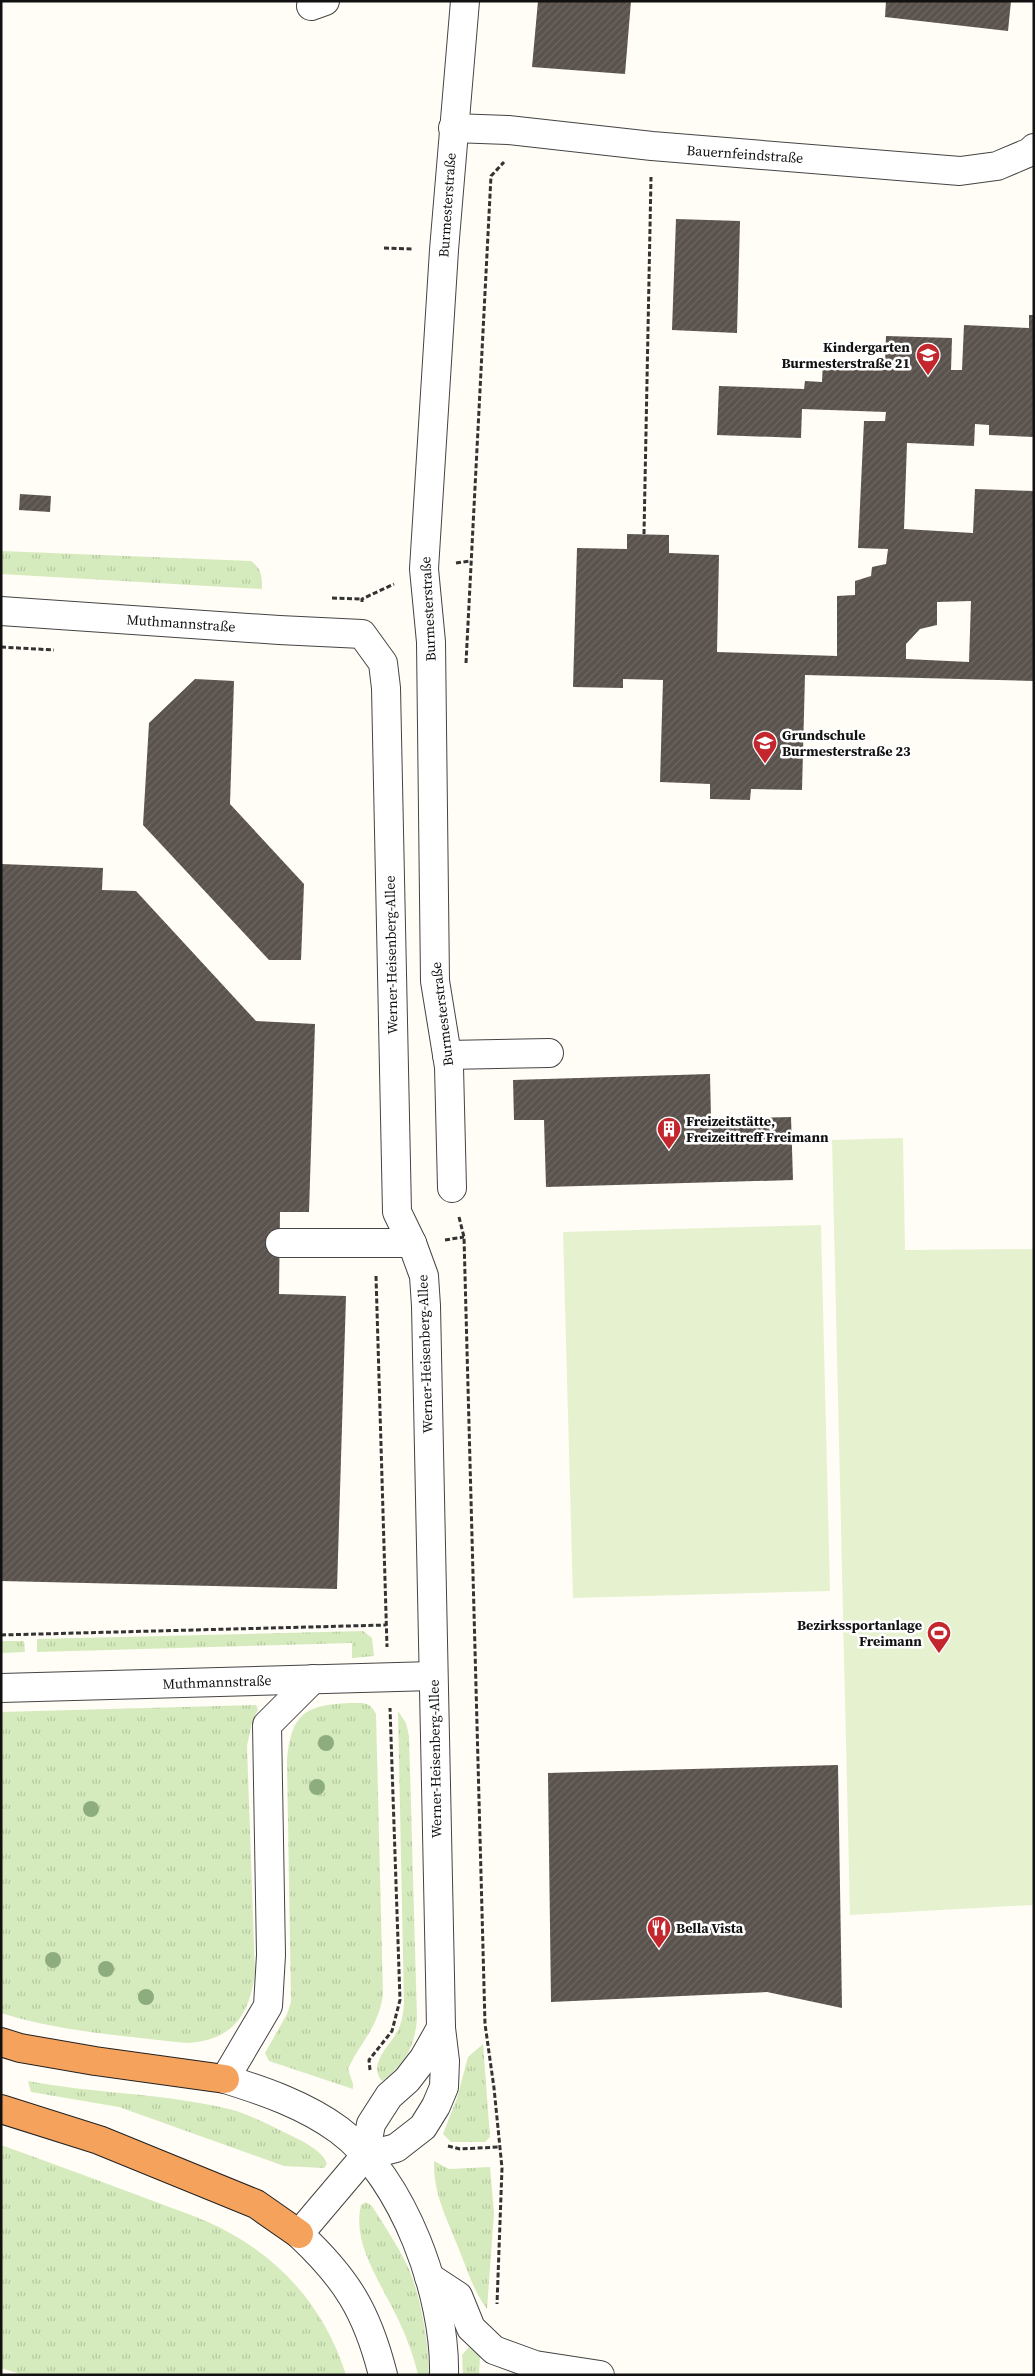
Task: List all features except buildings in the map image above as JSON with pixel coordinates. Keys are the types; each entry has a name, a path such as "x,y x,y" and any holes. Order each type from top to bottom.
{"highway":[{"path":"1,2042 20,2048 86,2059 225,2079"},
{"path":"1,2109 99,2140 256,2204 298,2234"}],"street":[{"name":"Burmesterstraße","path":"452,1188 447,1055 435,981 431,642 424,569 453,128 465,1"},
{"name":"Bauernfeindstraße","path":"453,128 508,130 652,146 960,171 997,166 1030,152 1034,148"},
{"name":"Muthmannstraße","path":"1,611 362,634"},
{"name":"Werner-Heisenberg-Allee","path":"362,634 383,663 386,688 396,1212 412,1243 424,1276 426,1306 441,2028 445,2061 444,2087 436,2106 422,2127 396,2148 365,2156"},
{"path":"447,1055 549,1053"},
{"path":"280,1243 412,1243"},
{"name":"Muthmannstraße","path":"1,1688 433,1676"},
{"path":"313,1679 267,1724 271,1955 268,2006 225,2079 262,2091 313,2114 340,2131 365,2156 391,2189 416,2237 429,2277 442,2325 444,2375"},
{"path":"382,2375 377,2352 355,2301 341,2277 298,2234 365,2156 371,2124 389,2096 407,2080 424,2058 441,2028"},
{"path":"429,2277 458,2296 471,2328 494,2350 535,2366 600,2375"}],"path":[{"path":"466,669 470,551 491,176 507,158 508,130"},
{"path":"644,534 652,146"},
{"path":"464,1237 485,2024 502,2168 502,2220 494,2350"},
{"path":"376,1243 386,1625 400,2000 392,2031 370,2060 371,2077 389,2096"},
{"path":"1,1635 386,1625"},
{"path":"422,2127 451,2148 499,2148"}],"green space":[{"path":"1,551 251,561 261,574 262,589 1,574"},
{"name":"Bezirkssportanlage Freimann","path":"903,1138 905,1250 1034,1249 1034,1905 850,1915 832,1140"},
{"path":"821,1225 830,1591 573,1598 563,1232"},
{"path":"363,1631 372,1638 374,1656 352,1658 352,1643 37,1652 37,1639"},
{"path":"1,1641 24,1641 25,1652 1,1653"},
{"path":"350,1703 369,1705 376,1714 383,1995 381,2007 373,2026 348,2069 353,2089 269,2061 265,2053 287,2014 291,2002 287,1762 292,1733 303,1715 311,1710 321,1706"},
{"path":"256,1705 258,1710 252,1722 247,1746 255,1973 248,2002 236,2023 216,2037 187,2043 70,2029 1,2013 1,1712"},
{"path":"398,1711 406,1723 409,1736 417,2019 411,2047 402,2062 382,2081 378,2075 378,2062 399,2027 404,2004"},
{"path":"483,2044 490,2137 485,2142 451,2142 443,2134 457,2098 468,2057"},
{"path":"28,2081 79,2089 182,2100 233,2110 248,2115 307,2144 322,2155 327,2164 324,2168 284,2166 119,2107 31,2092"},
{"path":"1,2145 199,2218 232,2234 255,2249 294,2283 310,2303 325,2325 337,2349 346,2375 23,2375 1,2368"},
{"path":"434,2161 449,2169 490,2167 494,2213 487,2309 473,2284 443,2210 436,2187"},
{"path":"366,2202 372,2206 411,2274 423,2318 429,2375 418,2375 405,2336 369,2261 360,2233 359,2219 361,2205"},
{"path":"469,2347 480,2357 479,2375 463,2375 462,2355"}],"place":[{"name":"Kindergarten Burmesterstraße 21","path":"928,376"},
{"name":"Grundschule Burmesterstraße 23","path":"765,764"},
{"name":"Freizeitstätte, Freizeittreff Freimann","path":"669,1150"},
{"name":"Bezirkssportanlage Freimann","path":"939,1654"},
{"name":"Bella Vista","path":"659,1949"}]}
